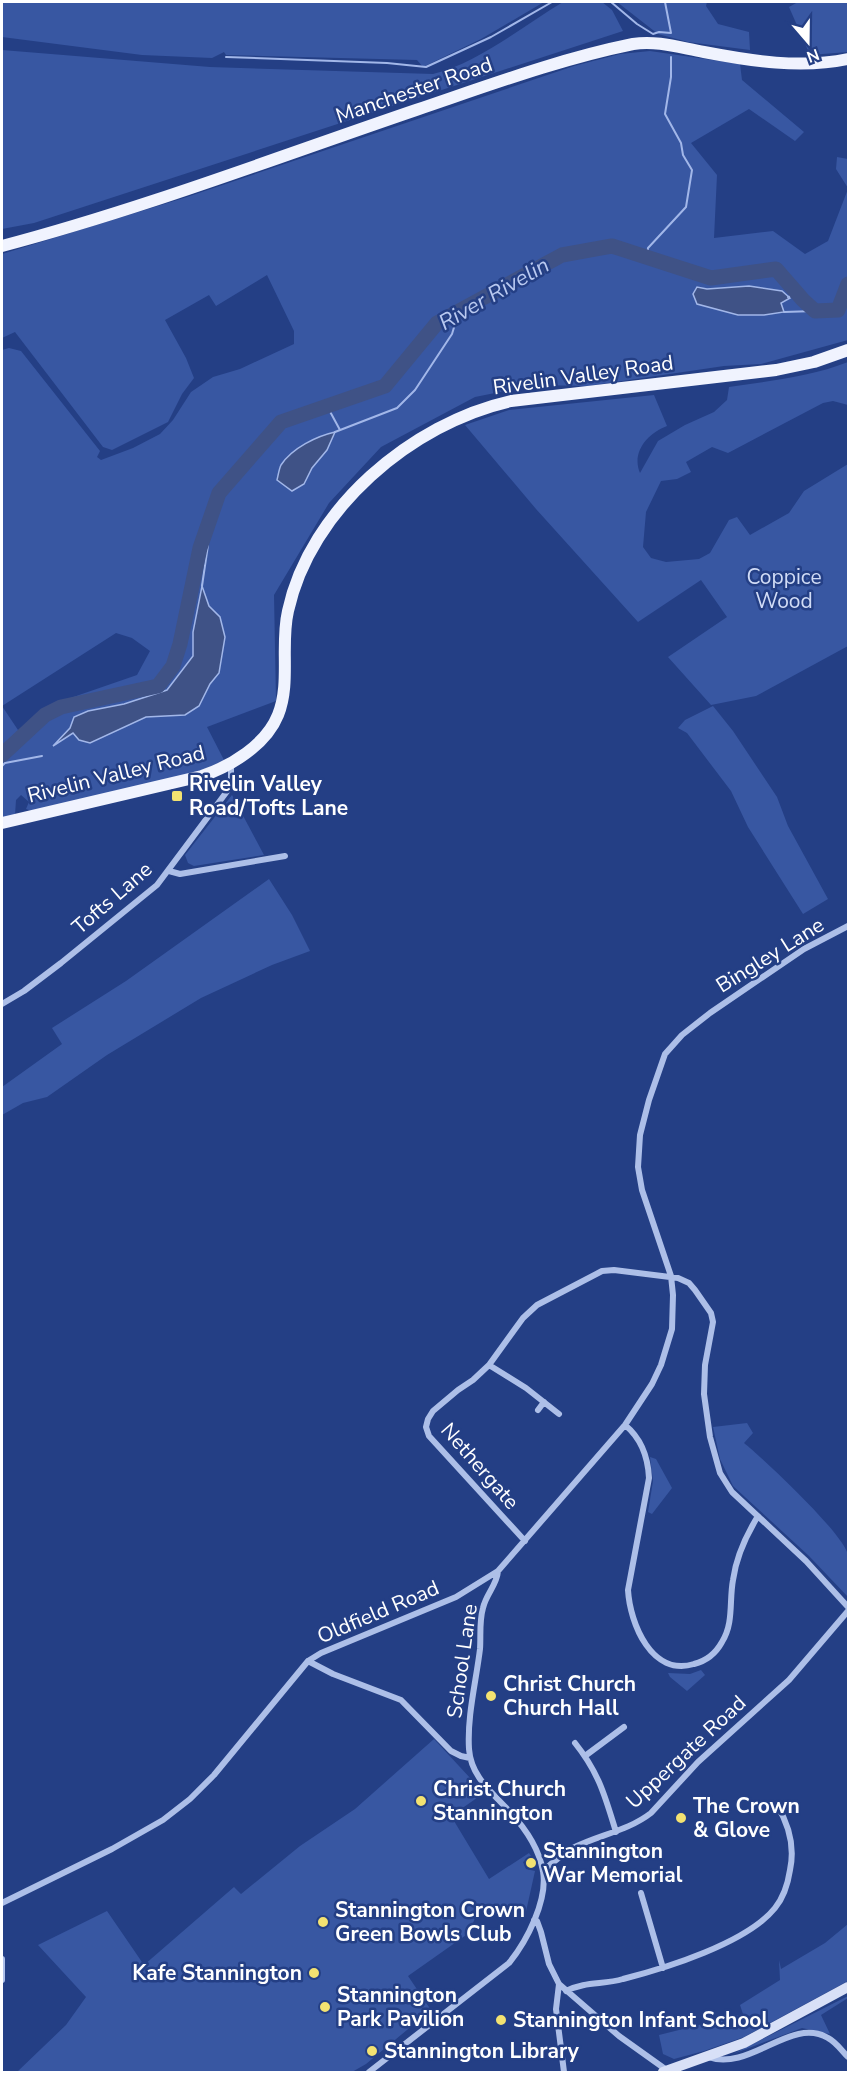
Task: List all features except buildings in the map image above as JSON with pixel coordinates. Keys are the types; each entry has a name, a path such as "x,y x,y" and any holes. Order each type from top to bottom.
{"main road":[{"name":"Manchester Road","path":"2,246 83,224 478,89 595,53 626,46 660,43 743,59 783,63 849,59"},
{"name":"Rivelin Valley Road","path":"2,823 189,780 231,763 254,746 277,717 283,695 283,653 288,610 310,551 340,508 382,466 414,442 459,418 501,404 765,371 814,362 849,350"},
{"path":"665,2072 744,2043 849,1987"}],"street":[{"name":"Tofts Lane","path":"2,1004 24,991 158,885 231,786 231,763"},
{"path":"169,871 180,874 285,856"},
{"name":"Bingley Lane","path":"671,1276 640,1181 638,1153 649,1100 665,1054 682,1035 710,1012 804,949 849,926"},
{"name":"Nethergate","path":"525,1541 429,1436 426,1429 428,1419 433,1411 489,1365 530,1310 595,1274 614,1270 671,1276"},
{"path":"671,1276 689,1283 703,1299 711,1313 712,1331 704,1380 710,1437 718,1466 726,1482 732,1492 806,1561 849,1607"},
{"name":"Oldfield Road","path":"2,1903 112,1849 172,1813 190,1799 214,1775 308,1661 331,1649 456,1597 498,1571 625,1425 652,1384 667,1347 673,1310 671,1276"},
{"path":"489,1365 559,1414"},
{"path":"538,1410 544,1402"},
{"path":"625,1425 640,1441 649,1478 628,1590 628,1602 635,1627 644,1642 655,1655 669,1665 684,1667 700,1662 717,1650 723,1642 730,1624 735,1569 750,1529 758,1516"},
{"name":"School Lane","path":"470,1758 469,1730 480,1647 481,1620 488,1595 497,1581 498,1571"},
{"name":"Uppergate Road","path":"543,1871 571,1849 616,1832 651,1813 698,1762 789,1680 849,1611"},
{"path":"308,1661 333,1674 401,1700 452,1751 470,1758 474,1774 511,1812 528,1836 543,1871 542,1891 534,1920 518,1953 500,1971 369,2073"},
{"path":"585,1756 624,1726"},
{"path":"575,1743 590,1762 603,1791 616,1832"},
{"path":"566,1991 581,1984 621,1980 663,1968 702,1953 740,1934 765,1917 780,1901 789,1878 792,1851 790,1835 777,1805"},
{"path":"641,1893 663,1968"},
{"path":"534,1920 537,1921 549,1964 559,1984 619,2036 648,2055 665,2072"},
{"path":"2,1959 2,1980"},
{"path":"559,1984 556,2009 564,2073"},
{"path":"708,2057 726,2060 744,2056 794,2034 807,2032 829,2038 849,2057"}],"green space":[{"path":"2,2 544,2 481,39 423,67 417,60 226,55 224,52 212,58 142,55 2,37"},
{"path":"563,2 602,2 612,10 623,31 34,223 2,229 2,50 210,67 433,74 450,69 483,53"},
{"path":"617,2 707,2 706,6 718,24 749,32 750,50 688,42 658,34"},
{"path":"798,2 848,2 848,52 810,55 789,7"},
{"path":"650,51 740,64 742,80 804,132 795,141 749,109 691,143 717,175 714,238 773,231 805,254 828,241 848,189 848,340 761,364 724,366 588,386 536,385 475,397 381,447 329,503 274,595 276,701 207,727 224,760 201,771 32,811 26,809 29,802 21,795 16,800 15,815 2,819 2,706 2,350 9,348 21,351 100,451 97,457 101,460 133,448 160,434 173,420 191,392 213,377 240,369 294,344 294,331 267,275 216,306 209,295 165,320 194,378 182,394 168,422 112,450 103,447 15,332 2,338 2,254 187,197 574,66 620,54","holes":["116,633 132,638 150,651 137,675 53,704 20,733 2,706"]},
{"path":"837,157 848,159 848,188 836,169"},
{"name":"Coppice Wood","path":"848,362 848,405 833,401 823,403 728,453 712,447 686,462 691,472 677,479 661,481 646,512 643,547 651,558 666,562 699,559 710,553 729,520 737,517 750,535 789,513 804,491 848,464 848,646 756,696 711,705 668,657 727,617 701,580 638,622 536,509 465,425 509,410 654,395 667,426 654,433 643,444 638,458 640,473 658,441 714,412 727,400 729,387 804,375"},
{"path":"713,706 733,731 777,797 788,826 828,899 803,914 748,827 731,791 687,733 678,728 685,720"},
{"path":"232,795 264,855 194,866 188,863 185,855"},
{"path":"269,879 292,915 310,951 272,965 201,998 107,1055 47,1097 23,1103 2,1115 2,1087 62,1044 52,1028 126,981"},
{"path":"747,1423 753,1433 744,1443 802,1497 843,1545 849,1560 848,1597 809,1556 733,1486 720,1459 713,1427"},
{"path":"650,1457 656,1459 672,1488 652,1514 648,1512 653,1481"},
{"path":"701,1670 705,1675 687,1691 668,1673 690,1674"},
{"path":"434,1739 484,1793 451,1816 489,1879 529,1853 531,1856 523,1862 526,1869 535,1871 525,1916 481,1903 469,1933 408,1976 431,2010 366,2064 352,2072 17,2072 66,2025 86,1997 38,1945 107,1911 144,1965 234,1887 241,1894 300,1846 355,1809"},
{"path":"848,1924 848,1981 744,2037 674,2059 663,2054 659,2035 743,2014 740,2005 780,1980 779,1960 781,1969 825,1943"},
{"path":"848,1996 821,2015 830,2034 802,2028 733,2054"}],"shaded area":[{"path":"749,286 782,291 790,298 781,303 784,312 738,315 697,304 693,294 697,287 707,289"},
{"path":"335,432 327,450 312,468 304,484 292,491 277,480 281,465 298,448 321,436"},
{"path":"202,586 209,606 220,617 225,637 219,673 210,684 199,706 185,715 146,717 90,743 79,740 73,733 53,746 70,728 74,717 88,711 124,704 167,690 193,656 193,632"}],"waterway":[{"path":"226,57 387,63 426,67 491,37 552,2"},
{"path":"611,2 653,34 671,33 665,2"},
{"path":"647,257 648,248 686,207 692,170 683,155 681,143 665,114 671,77 671,57"},
{"name":"River Rivelin","path":"2,755 45,715 61,707 158,686 173,666 180,644 200,548 219,493 281,422 385,386 437,323 562,255 612,246 711,278 776,269 815,311 838,310 848,284"},
{"path":"788,297 797,292"},
{"path":"335,432 397,408 415,390 452,334 459,311"},
{"path":"784,312 815,311"},
{"path":"327,406 340,430"},
{"path":"202,586 208,545 203,540"},
{"path":"2,766 5,763 42,756"}],"place":[{"name":"Rivelin Valley Road/Tofts Lane","path":"177,796"},
{"name":"Christ Church Church Hall","path":"491,1696"},
{"name":"Christ Church Stannington","path":"421,1801"},
{"name":"The Crown & Glove","path":"681,1818"},
{"name":"Stannington War Memorial","path":"531,1863"},
{"name":"Stannington Crown Green Bowls Club","path":"323,1922"},
{"name":"Kafe Stannington","path":"314,1973"},
{"name":"Stannington Park Pavilion","path":"325,2007"},
{"name":"Stannington Infant School","path":"501,2020"},
{"name":"Stannington Library","path":"372,2051"}]}
